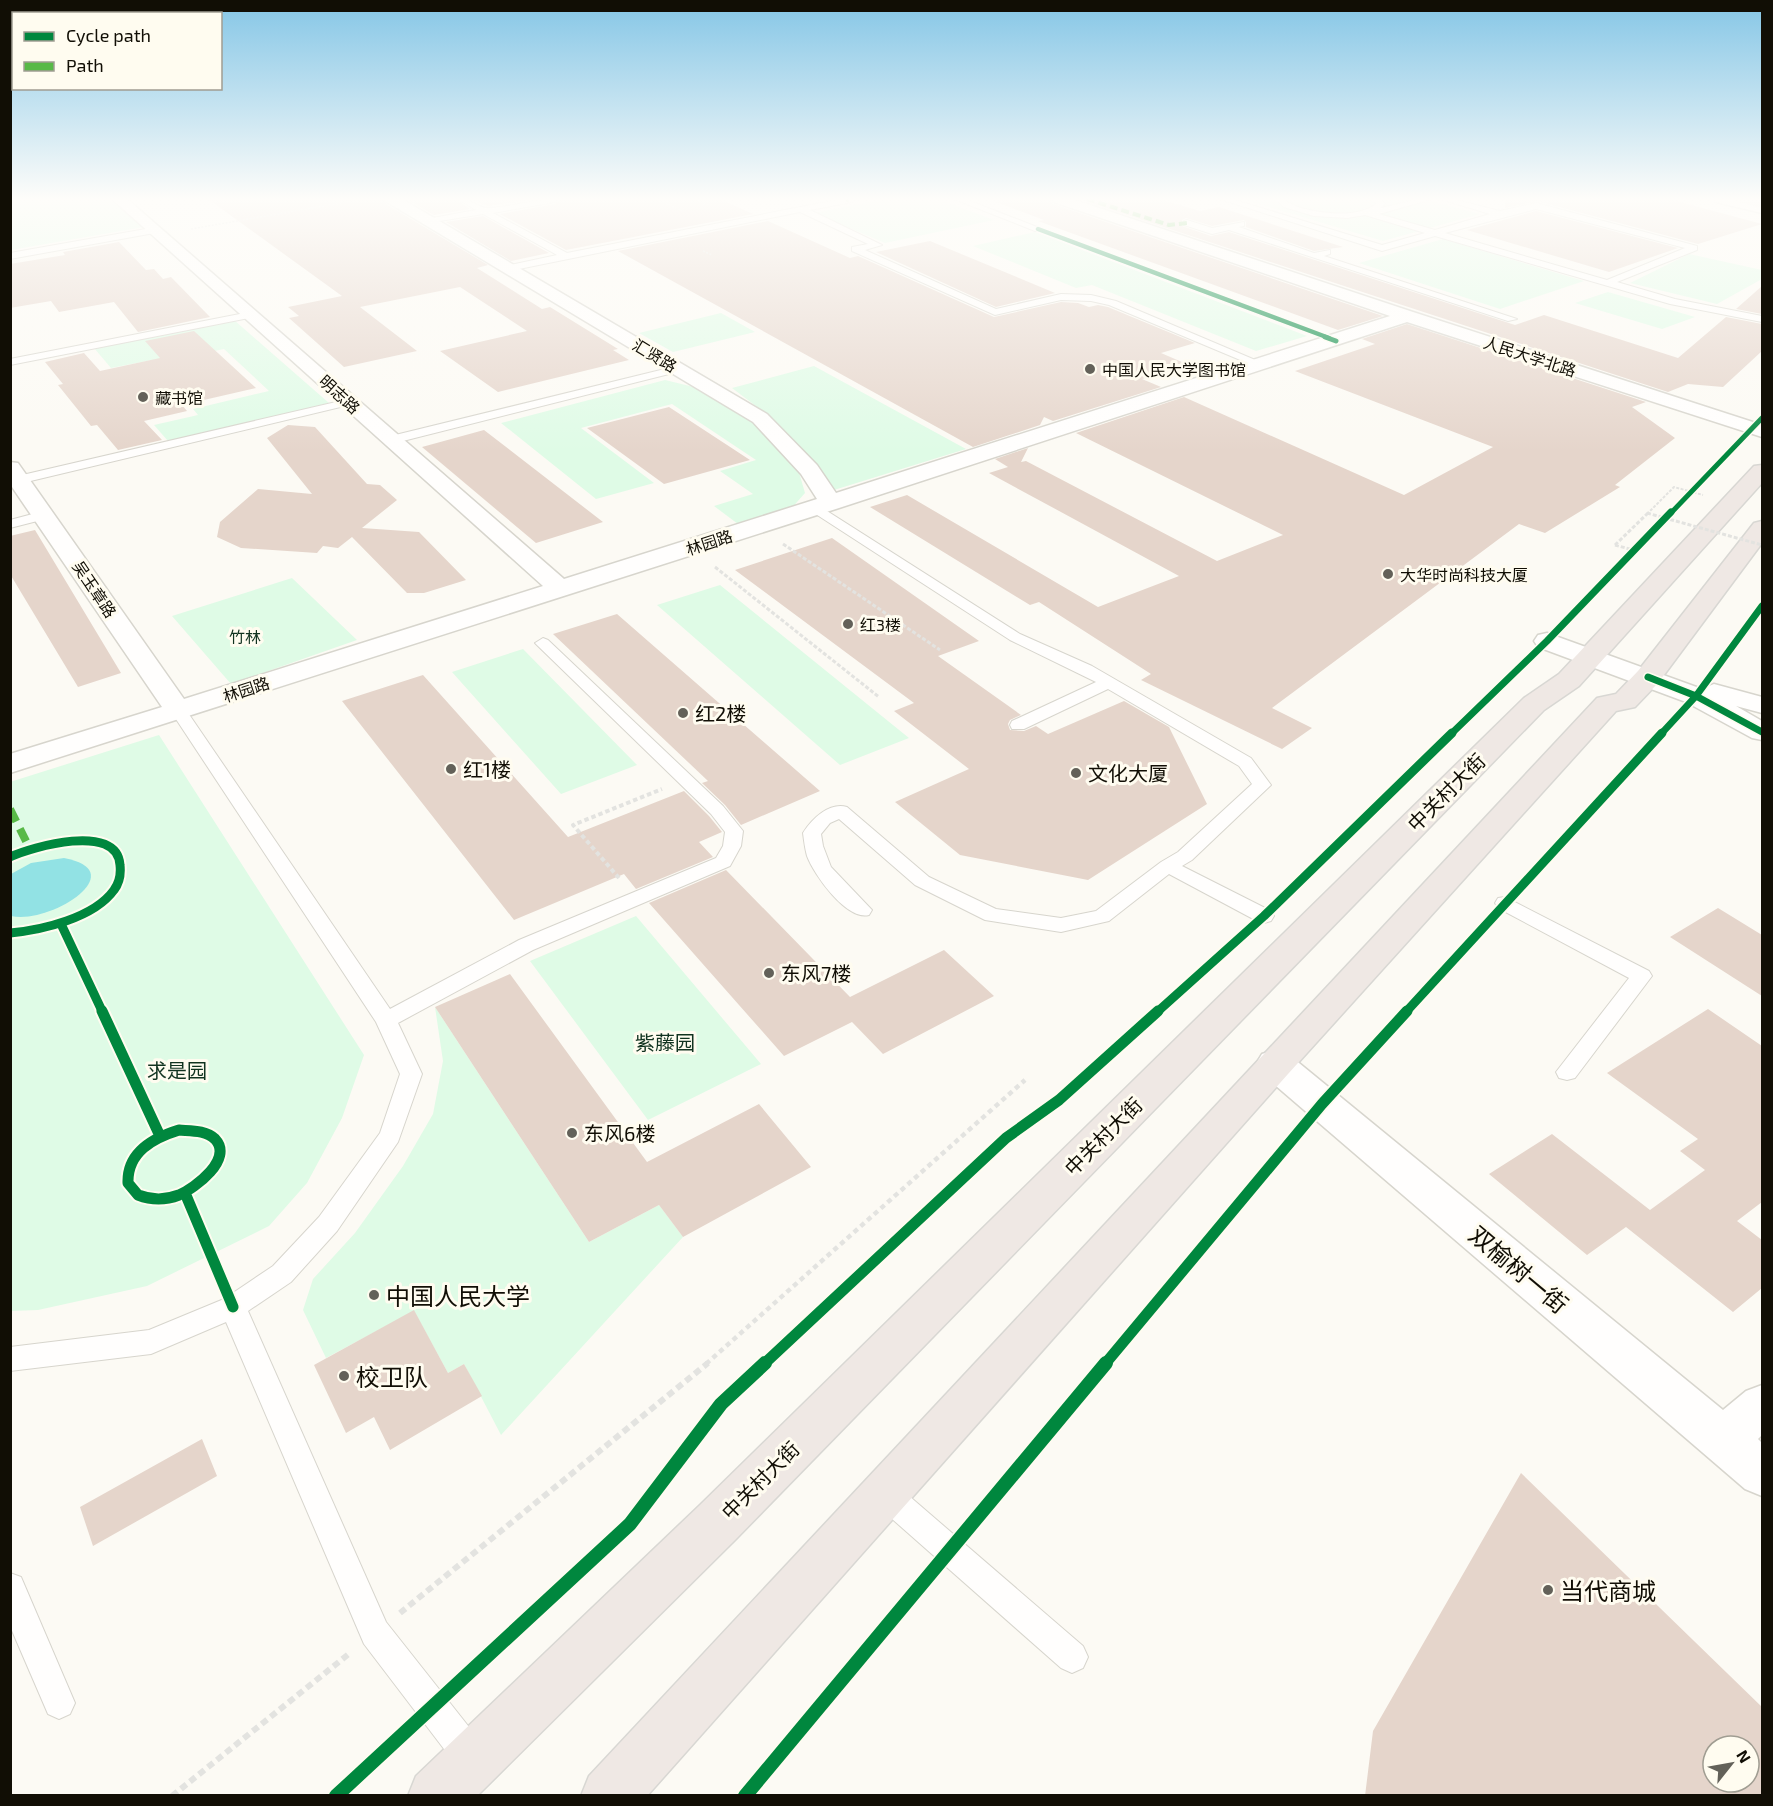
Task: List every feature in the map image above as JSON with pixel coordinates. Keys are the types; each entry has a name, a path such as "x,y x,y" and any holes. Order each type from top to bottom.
{"main road":[{"name":"中关村大街","path":"436,1796 718,1522 1534,704 1569,680 1762,471"},
{"path":"609,1796 1275,1064 1607,704 1625,701 1648,677 1762,528"}],"street":[{"name":"明志路","path":"216,283 391,441 561,589"},
{"name":"汇贤路","path":"534,283 760,418 810,470 824,505"},
{"name":"人民大学北路","path":"1310,283 1762,431"},
{"name":"林园路","path":"10,764 691,548 1407,316"},
{"name":"吴玉章路","path":"14,474 178,710"},
{"path":"1547,641 1696,696 1762,732"},
{"path":"1648,677 1762,705"},
{"name":"双榆树一街","path":"1275,1064 1762,1473"},
{"path":"1723,1440 1762,1406"}],"lane":[{"path":"931,283 994,312 1061,297 1091,298 1112,303 1261,365"},
{"path":"1400,283 1512,319"},
{"path":"1608,283 1694,306 1762,319"},
{"path":"1694,306 1729,323 1756,330"},
{"path":"10,362 250,315"},
{"path":"391,441 677,369"},
{"path":"14,474 349,402"},
{"path":"824,505 1015,637 1109,682 1245,762 1262,784 1185,856 1168,866 1102,916 1060,925 992,915 922,881 841,811 824,819 812,833 813,849 831,884 862,910"},
{"path":"10,524 44,515"},
{"path":"386,1020 526,945 723,862 732,846 734,831 717,810 543,643"},
{"path":"1018,725 1109,682"},
{"path":"10,1359 151,1342 232,1307 282,1274 328,1224 390,1136 411,1074 386,1020 178,710"},
{"path":"1168,866 1264,916"},
{"path":"1505,903 1642,976 1567,1072"},
{"path":"232,1307 375,1633 473,1760"},
{"path":"884,1493 1072,1657"},
{"path":"10,1588 59,1703"}],"path":[{"path":"1682,500 1698,484"},
{"path":"1633,550 1615,545 1674,487 1706,496"},
{"path":"1658,525 1674,508"},
{"path":"1647,513 1762,545"},
{"path":"758,526 940,650"},
{"path":"1625,558 1641,542"},
{"path":"691,548 879,697"},
{"path":"637,899 573,825 686,780"},
{"path":"172,1796 684,1384 1025,1080"}],"green space":[{"path":"1064,283 1169,283 1307,336 1256,351 1092,285 1076,288"},
{"path":"1421,283 1577,283 1500,309"},
{"path":"1631,283 1754,283 1717,304"},
{"path":"1608,292 1695,317 1662,329 1575,303"},
{"path":"721,313 755,332 673,352 639,333"},
{"path":"234,320 329,403 168,441 154,425 198,415 193,409 269,391 224,349 156,363 152,360 111,368 94,348"},
{"path":"814,366 966,449 834,490 765,413 732,388"},
{"path":"665,380 698,388 753,422 796,462 805,493 790,510 738,524 714,506 753,494 720,471 756,460 672,404 581,428 654,483 596,499 501,423"},
{"name":"竹林","path":"292,578 357,640 231,684 172,616"},
{"path":"720,585 909,738 840,765 657,605"},
{"path":"523,649 637,765 561,794 452,672"},
{"name":"求是园","path":"159,735 364,1055 342,1118 307,1183 269,1226 147,1286 38,1310 11,1311 10,782"},
{"name":"紫藤园","path":"636,916 761,1064 648,1120 530,961"},
{"path":"435,1007 589,1242 659,1205 683,1237 501,1435 464,1364 448,1373 414,1311 326,1358 303,1310 313,1279 355,1233 403,1166 433,1114 443,1061"}],"water":[{"path":"64,858 83,865 91,874 88,884 78,895 46,913 27,917 11,916 11,874 31,863"}],"building":[{"path":"10,283 177,283 210,317 138,332 114,302 59,312 51,301 10,308"},
{"path":"324,283 501,283 542,309 550,307 618,349 613,350 629,360 498,392 440,351 527,331 460,287 360,307 417,351 344,367 289,318 299,316 288,307 342,296"},
{"path":"676,283 919,283 994,317 1061,302 1078,303 1089,307 1098,305 1195,343 1161,353 1189,365 1142,379 1161,387 1053,421 1044,417 1040,425 973,447"},
{"path":"944,283 1032,283 1055,293 996,307"},
{"path":"1209,283 1287,283 1383,316 1338,330"},
{"path":"1336,283 1387,283 1515,325 1544,315 1678,358 1726,317 1762,324 1762,351 1723,387 1688,384 1668,392"},
{"path":"1762,286 1762,314 1736,309"},
{"path":"1407,324 1646,402 1632,407 1675,438 1615,485 1620,487 1545,533 1519,524 1272,708 1312,728 1282,749 1141,680 1151,674 1039,602 1030,605 870,507 907,495 1098,607 1179,576 989,473 1008,467 995,459 1028,448 1021,462 1026,461 1217,561 1283,535 1076,433 1184,397 1404,495 1493,447 1295,371 1375,344 1362,339"},
{"name":"藏书馆","path":"194,331 256,388 182,405 187,411 144,421 162,440 118,450 97,425 91,426 58,385 63,384 45,362 84,353 100,371 160,358 145,341"},
{"path":"669,407 750,460 664,484 587,428"},
{"path":"288,425 315,427 367,484 380,485 397,500 362,528 419,532 466,580 424,593 407,593 352,537 338,548 323,546 317,553 241,548 217,537 220,522 258,489 312,494 267,438"},
{"path":"484,430 603,522 536,543 422,447"},
{"path":"35,530 121,673 78,687 10,574 10,536"},
{"path":"832,538 979,641 938,656 1021,715 1010,720 1008,724 1010,730 1024,731 1036,726 1048,734 1124,701 1169,727 1207,804 1088,880 960,855 895,802 969,769 894,711 914,703 735,570"},
{"name":"红2楼","path":"617,614 820,791 741,825 725,805 702,783 708,781 553,634"},
{"name":"红1楼","path":"423,675 568,837 684,791 722,832 699,842 713,857 636,889 624,874 514,920 342,701"},
{"name":"东风7楼","path":"726,870 850,997 944,950 994,996 883,1054 852,1022 784,1056 649,903"},
{"path":"1718,908 1762,935 1762,996 1670,937"},
{"name":"东风6楼","path":"510,974 647,1162 759,1104 811,1167 683,1237 659,1205 589,1242 435,1007"},
{"path":"1708,1009 1762,1046 1762,1202 1737,1221 1762,1240 1762,1288 1733,1312 1626,1227 1587,1255 1489,1174 1552,1134 1650,1210 1705,1170 1680,1151 1698,1139 1607,1073"},
{"path":"414,1310 448,1373 464,1364 482,1396 390,1450 374,1417 346,1433 314,1365"},
{"path":"202,1439 217,1476 93,1546 80,1507"},
{"name":"当代商城","path":"1521,1473 1762,1707 1762,1796 1365,1796 1373,1731"}],"marked path":[{"path":"10,809 30,849"}],"cycle path":[{"path":"1182,283 1336,341"},
{"path":"336,1796 630,1524 721,1404 1006,1138 1059,1100 1264,916 1547,641 1762,418"},
{"path":"745,1796 1322,1104 1696,696 1762,606"},
{"path":"1648,677 1696,696 1762,732"},
{"path":"10,857 52,843 69,841 101,843 113,850 120,860 121,876 114,890 101,903 83,913 43,928 10,933"},
{"path":"61,924 160,1136"},
{"path":"179,1130 202,1132 215,1139 220,1150 217,1162 209,1175 195,1187 178,1195 159,1199 147,1199 138,1195 128,1183 130,1166 135,1157 150,1142 179,1130"},
{"path":"185,1193 233,1307"}],"place":[{"name":"中国人民大学图书馆","path":"1090,369"},
{"name":"藏书馆","path":"143,397"},
{"name":"大华时尚科技大厦","path":"1388,574"},
{"name":"红3楼","path":"848,624"},
{"name":"红2楼","path":"683,713"},
{"name":"红1楼","path":"451,769"},
{"name":"文化大厦","path":"1076,773"},
{"name":"东风7楼","path":"769,973"},
{"name":"东风6楼","path":"572,1133"},
{"name":"中国人民大学","path":"374,1295"},
{"name":"校卫队","path":"344,1376"},
{"name":"当代商城","path":"1548,1590"}]}
